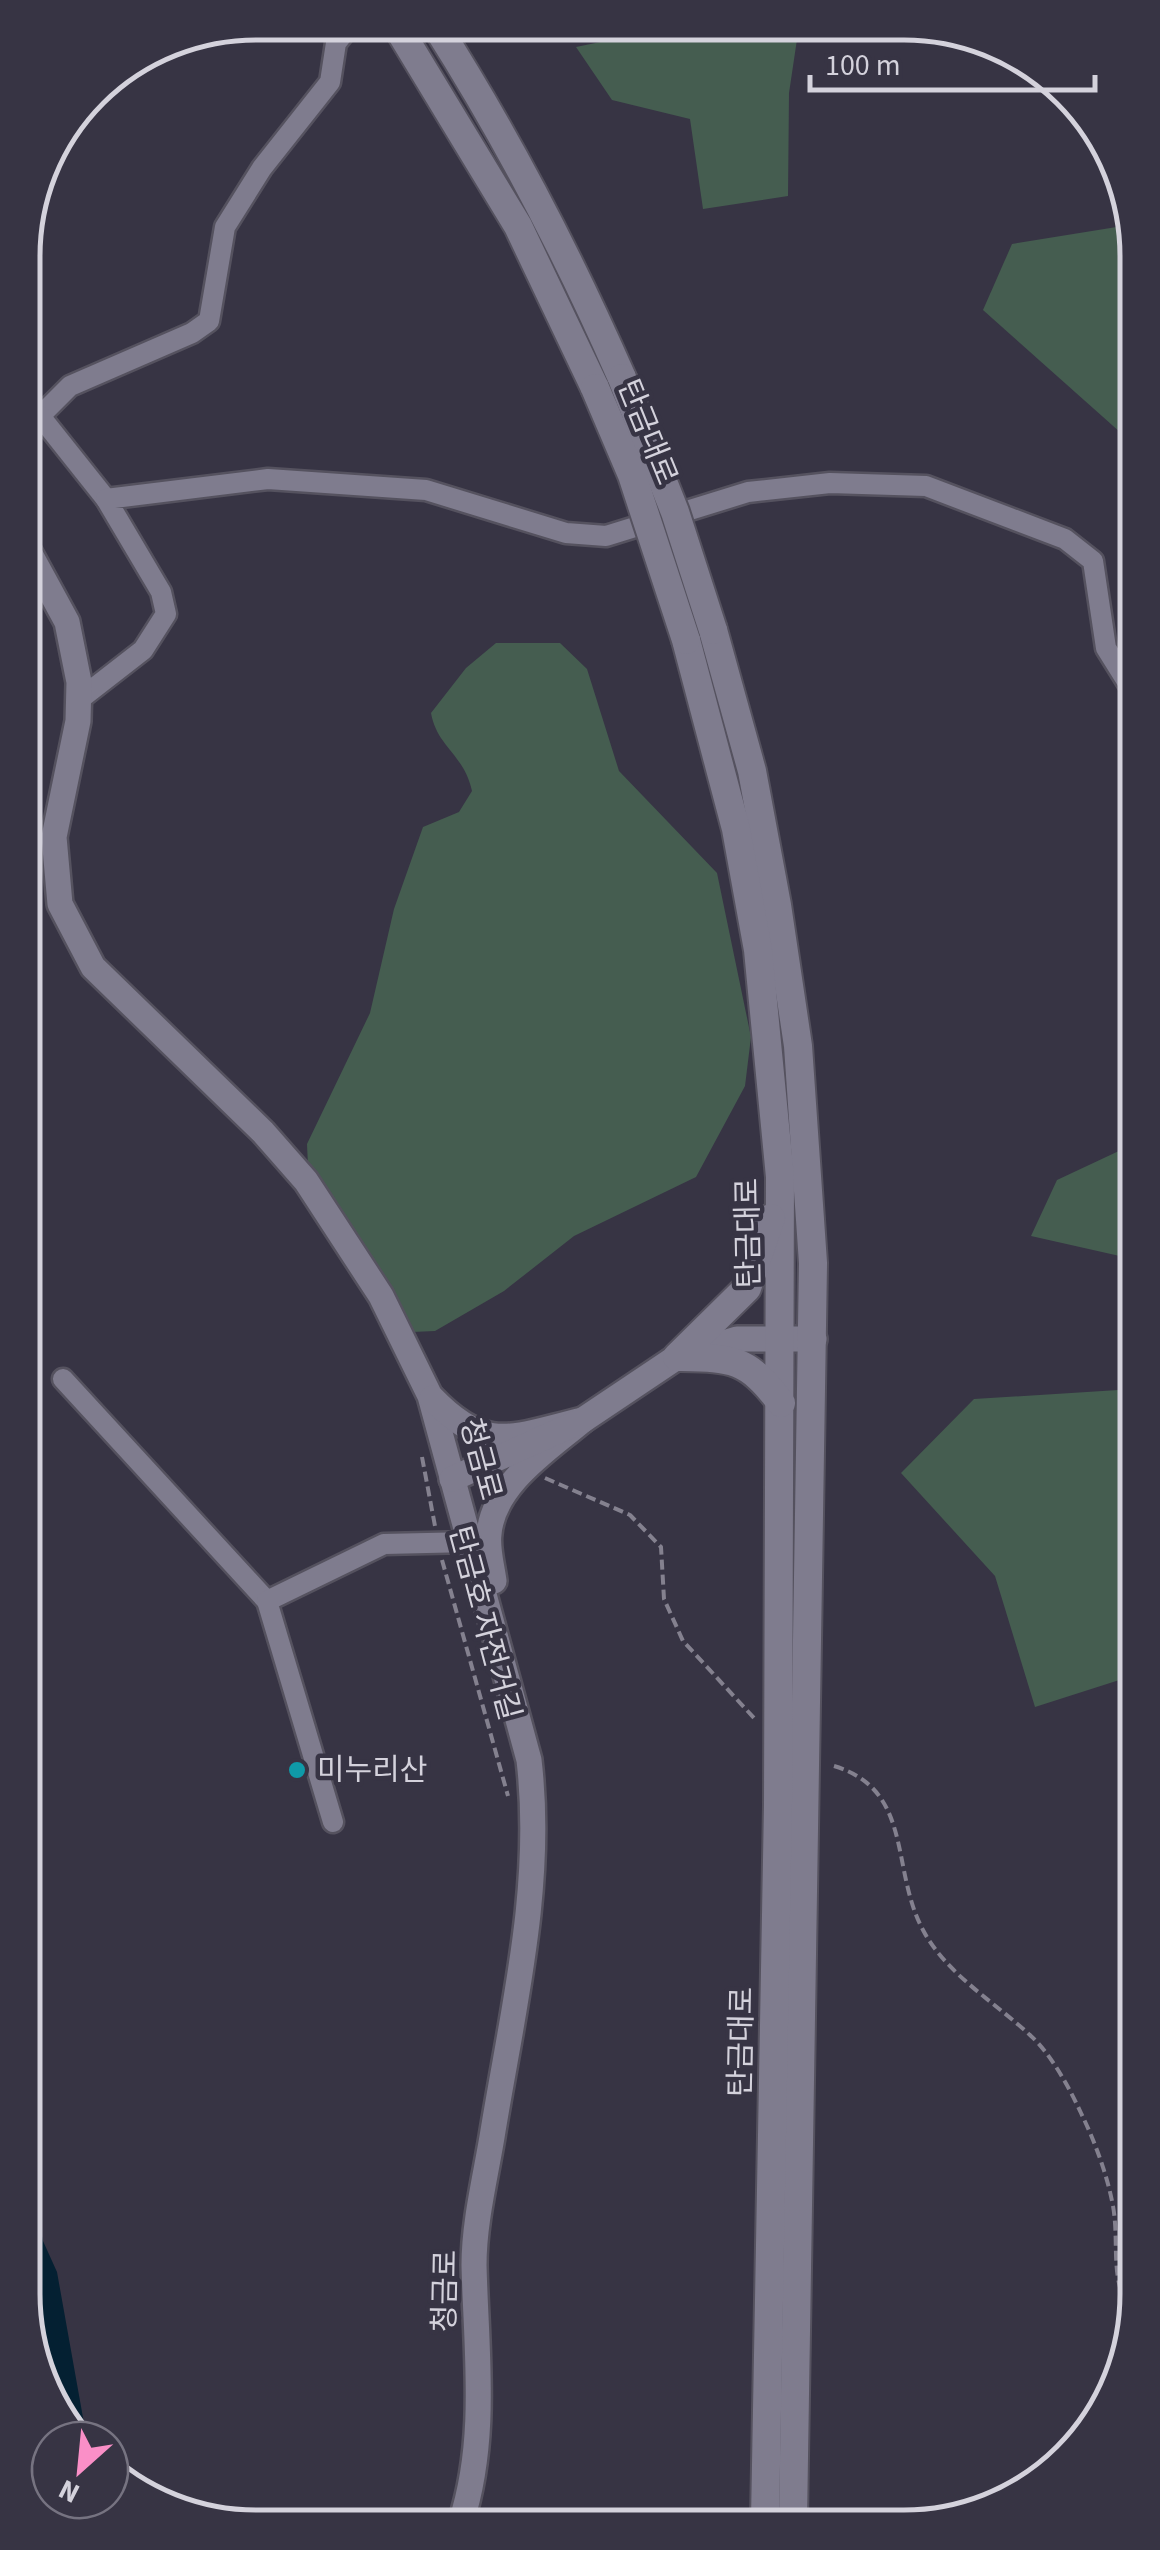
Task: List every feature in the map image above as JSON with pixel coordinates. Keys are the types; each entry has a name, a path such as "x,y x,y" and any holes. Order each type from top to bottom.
{"main road":[{"name":"탄금대로","path":"405,40 518,226 595,388 700,635 752,771 798,1046 809,1173 814,1339 793,2510"},
{"name":"탄금대로","path":"445,40 492,114 578,279 676,512 758,950 780,1178 781,1403 765,2510"},
{"path":"677,1358 747,1288 765,1246 780,1178"},
{"path":"677,1358 731,1358 762,1378 781,1403"}],"street":[{"path":"40,410 70,386 192,333 209,321 225,227 262,168 330,82 338,40"},
{"path":"40,425 106,498 161,592 166,614 143,650 80,699"},
{"path":"106,498 268,480 408,488 426,490 566,533 606,536 748,492 830,483 926,486 1065,538 1094,562 1106,648 1120,670"},
{"name":"청금로","path":"40,573 66,622 80,699 54,837 60,904 76,941 118,996 221,1090 306,1181 381,1296 430,1396 529,1760 534,1836 526,1931 474,2266 479,2428 464,2510"},
{"path":"502,1650 488,1534 495,1510 524,1470 583,1420 677,1358 736,1339 814,1339"},
{"path":"63,1380 267,1600 333,1822"},
{"path":"430,1396 459,1426 480,1434 513,1436 583,1420"},
{"path":"452,1479 583,1420"},
{"path":"267,1600 384,1544 470,1542"}],"path":[{"name":"탄금호 자전거길","path":"422,1456 451,1602 509,1801"},
{"path":"524,1470 630,1514 661,1547 664,1599 683,1641 761,1725"},
{"path":"834,1766 862,1774 884,1798 922,1928 944,1958 1036,2040 1079,2107 1100,2157 1114,2208 1115,2273 1120,2291"}],"green space":[{"path":"610,40 797,40 789,93 788,196 703,209 690,119 612,100 576,47"},
{"path":"1118,227 1120,432 983,310 1012,244"},
{"path":"496,643 560,643 587,669 619,771 717,873 751,1037 745,1086 696,1177 574,1236 504,1291 435,1331 412,1332 308,1166 307,1144 370,1013 394,909 423,827 459,812 472,791 431,713 466,668"},
{"path":"1120,1150 1120,1256 1031,1236 1057,1180"},
{"path":"1120,1390 1120,1680 1035,1707 995,1576 901,1473 974,1399"}],"water":[{"path":"40,2227 57,2272 83,2420 69,2402 47,2350 40,2294"}],"place":[{"name":"미누리산","path":"297,1770"}]}
